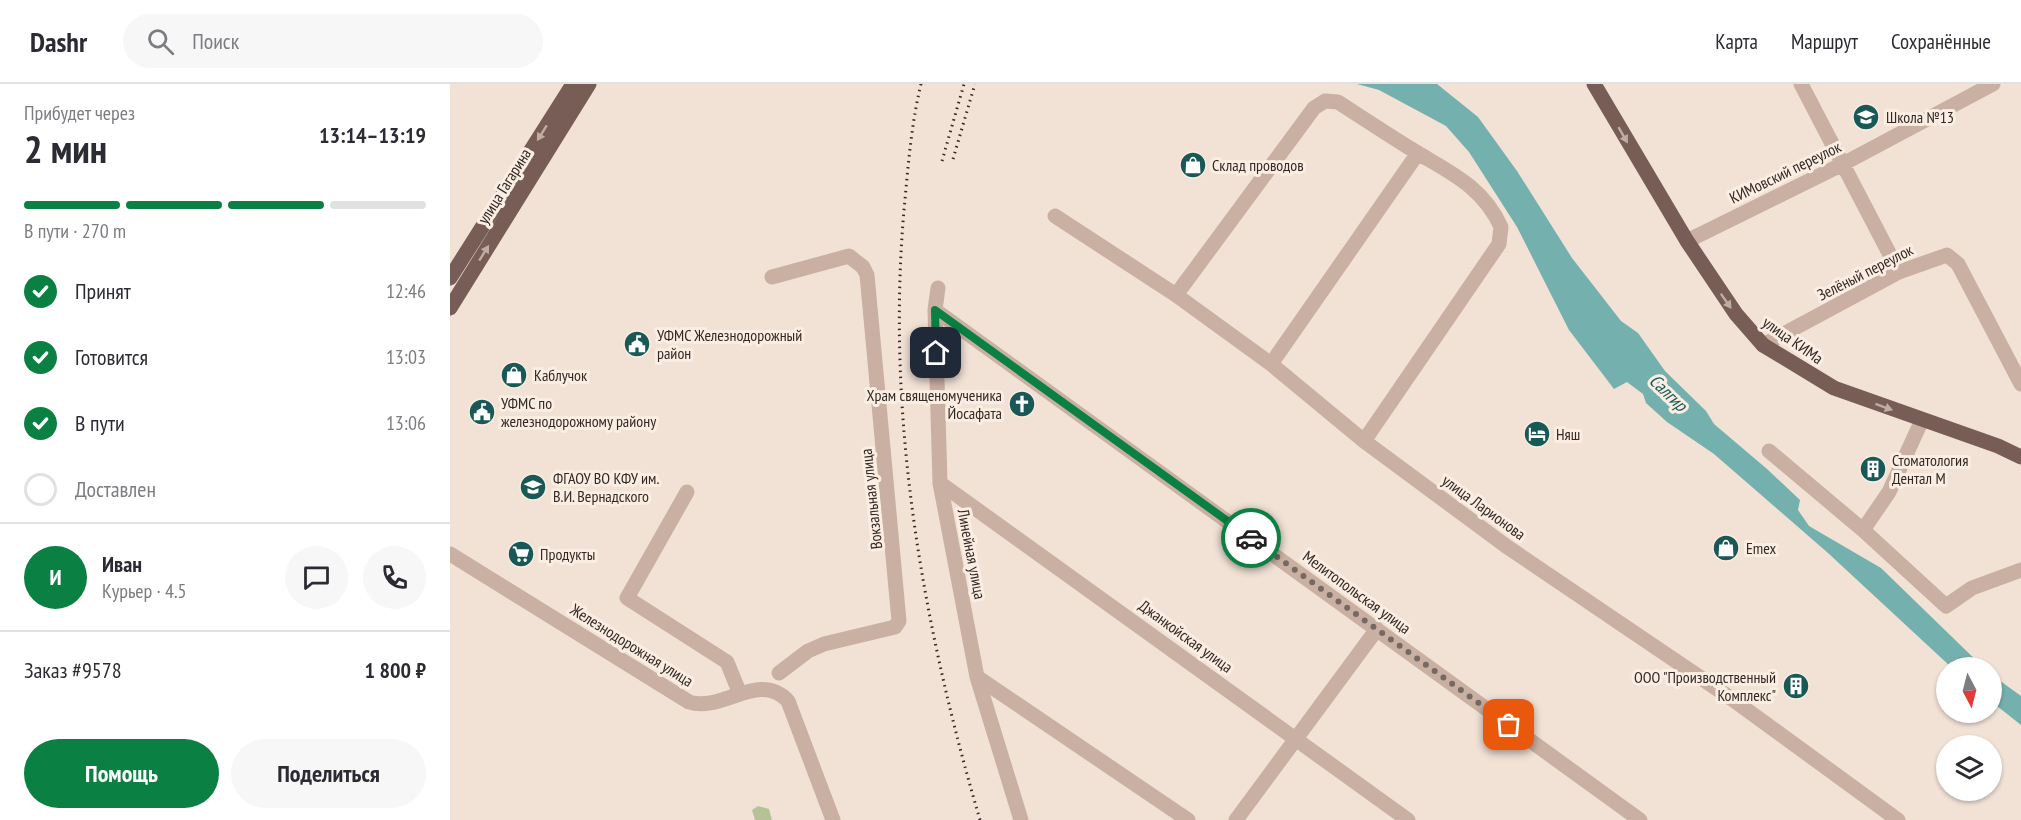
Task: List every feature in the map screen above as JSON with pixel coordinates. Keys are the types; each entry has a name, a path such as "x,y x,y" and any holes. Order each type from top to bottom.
{"main road":[{"name":"улица КИМа","path":"1594,84 1687,241 1724,298 1763,345 1834,388 2021,457"},
{"name":"улица Гагарина","path":"450,278 577,86"},
{"name":"улица Гагарина","path":"450,308 577,86"}],"street":[{"path":"1801,84 1841,165 1899,272"},
{"name":"КИМовский переулок","path":"1687,241 1841,165 1993,84"},
{"path":"1176,295 1314,108 1325,101 1338,102 1418,153 1447,168 1476,190 1498,222 1502,233 1499,244 1364,441"},
{"path":"1271,364 1418,153"},
{"name":"улица Ларионова","path":"1055,216 1176,295 1271,364 1364,441 1506,546 1732,699 1898,820"},
{"name":"Зелёный переулок","path":"1763,345 1899,272 1947,255 1954,260 2021,384"},
{"name":"Вокзальная улица","path":"772,277 849,256 863,267 867,275 899,621 895,627 824,644 808,651 779,673"},
{"name":"Линейная улица","path":"938,288 935,310 940,483 977,677 1021,820"},
{"name":"Мелитопольская улица","path":"935,310 1640,820"},
{"path":"1863,530 1889,492 1922,420"},
{"path":"1769,451 1863,530 1946,606 1972,588 2021,570"},
{"name":"Джанкойская улица","path":"940,483 1299,739 1408,820"},
{"path":"687,492 627,598 727,662 740,694"},
{"name":"Железнодорожная улица","path":"450,554 689,702 704,704 766,689 775,691 788,701 833,820"},
{"path":"1236,820 1299,739 1377,630"},
{"path":"977,677 1188,820"}],"green space":[{"path":"758,806 769,809 772,820 755,820 752,810"}],"water":[{"name":"Салгир","path":"1357,84 1437,84 1478,117 1517,171 1572,258 1621,321 1638,333 1665,371 1706,411 1714,424 1800,500 1798,510 1809,526 1881,568 1973,657 1940,657 1828,553 1714,454 1667,422 1646,403 1643,394 1627,382 1614,389 1569,330 1517,227 1469,152 1446,126 1379,90"},
{"path":"2002,682 2021,696 2021,725 2002,710"}],"railway":[{"path":"921,84 908,162 900,288 900,365 905,442 926,595 941,670 980,820"},
{"path":"942,161 964,84"},
{"path":"953,159 975,84"}],"way so far":[{"path":"1251,538 1509,725"}],"place":[{"name":"Школа №13","path":"1866,117"},
{"name":"Склад проводов","path":"1193,165"},
{"name":"УФМС Железнодорожный район","path":"637,344"},
{"name":"Каблучок","path":"514,375"},
{"name":"Храм священомученика Йосафата","path":"1022,404"},
{"name":"УФМС по железнодорожному району","path":"482,412"},
{"name":"Няш","path":"1537,434"},
{"name":"Стоматология Дентал М","path":"1873,469"},
{"name":"ФГАОУ ВО КФУ им. В.И. Вернадского","path":"533,487"},
{"name":"Emex","path":"1726,548"},
{"name":"Продукты","path":"521,554"},
{"name":"ООО \"Производственный Комплекс\"","path":"1796,686"}],"route":[{"path":"936,353 935,310 1251,538"}]}
